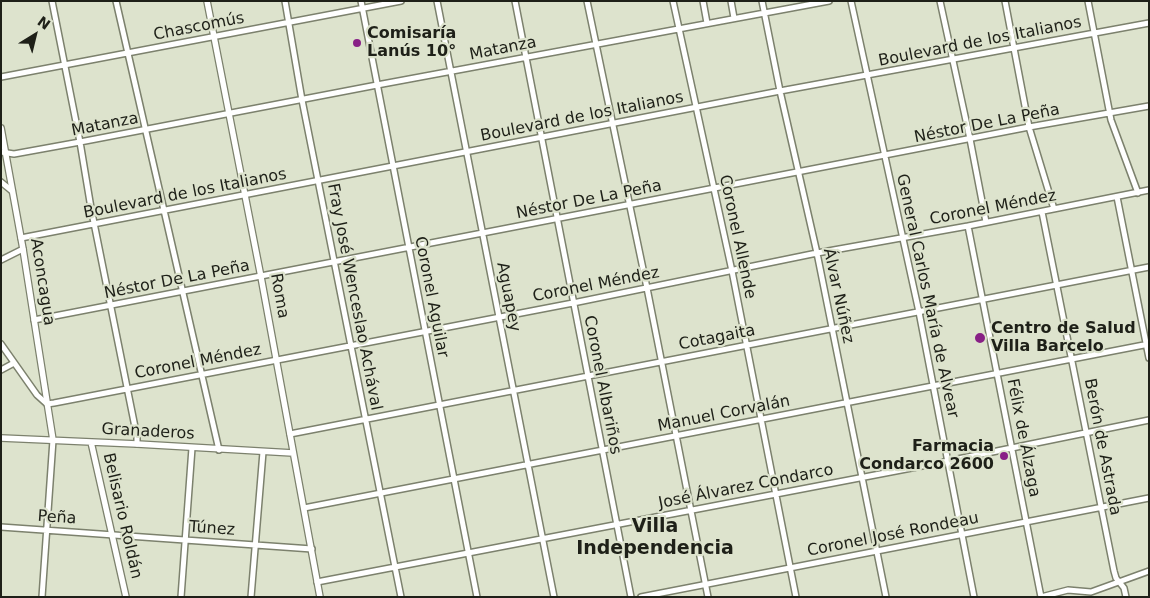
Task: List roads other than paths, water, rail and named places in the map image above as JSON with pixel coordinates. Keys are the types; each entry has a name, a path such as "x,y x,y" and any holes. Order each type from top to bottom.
{"street":[{"path":"52,1 91,208 128,389 137,444"},
{"path":"116,1 219,450"},
{"name":"Roma","path":"207,1 261,277 320,597"},
{"name":"Fray José Wenceslao Achával","path":"285,1 302,100 401,597"},
{"name":"Coronel Aguilar","path":"361,1 477,597"},
{"name":"Chascomús","path":"1,77 401,1"},
{"name":"Aguapey","path":"437,1 554,597"},
{"name":"Coronel Albariños","path":"515,1 630,597"},
{"path":"586,1 647,288 708,597"},
{"name":"Coronel Allende","path":"673,1 732,271 796,597"},
{"path":"702,1 707,23"},
{"path":"732,1 734,18"},
{"name":"Álvar Núñez","path":"762,1 780,91 817,253 886,597"},
{"name":"Matanza","path":"3,153 14,154 147,130 829,1"},
{"name":"General Carlos María de Alvear","path":"851,1 919,312 974,597"},
{"path":"940,1 986,222"},
{"path":"1005,1 1029,128 1054,209"},
{"path":"1088,1 1109,114 1138,193"},
{"name":"Boulevard de los Italianos","path":"21,238 780,91 1149,23"},
{"name":"Néstor De La Peña","path":"34,320 261,277 482,232 1149,106"},
{"name":"Aconcagua","path":"1,128 3,153 23,249 53,440"},
{"path":"1,182 12,192"},
{"name":"Coronel Méndez","path":"47,404 1149,190"},
{"path":"1117,197 1149,358"},
{"name":"Berón de Astrada","path":"1042,212 1114,571 1124,588 1126,597"},
{"name":"Félix de Álzaga","path":"968,226 1041,597"},
{"path":"1,260 23,249"},
{"name":"Cotagaita","path":"290,434 1149,267"},
{"path":"1,344 37,395 47,404"},
{"name":"Manuel Corvalán","path":"304,508 1147,344"},
{"path":"1,370 14,362"},
{"name":"José Álvarez Condarco","path":"317,582 948,461 1149,420"},
{"name":"Granaderos","path":"1,438 293,453"},
{"path":"42,597 53,440"},
{"name":"Belisario Roldán","path":"91,442 126,597"},
{"path":"181,597 192,448"},
{"path":"251,597 263,452"},
{"name":"Coronel José Rondeau","path":"641,597 1149,498"},
{"name":"Peña","path":"1,527 111,534"},
{"name":"Túnez","path":"111,534 312,548"},
{"path":"1041,597 1068,590 1091,592 1149,571"},
{"path":"1074,597 1080,591"}],"place":[{"name":"Comisaría Lanús 10°","path":"357,43"},
{"name":"Centro de Salud Villa Barcelo","path":"980,338"},
{"name":"Farmacia Condarco 2600","path":"1004,456"}],"district":[{"name":"Villa Independencia","path":"655,538"}]}
